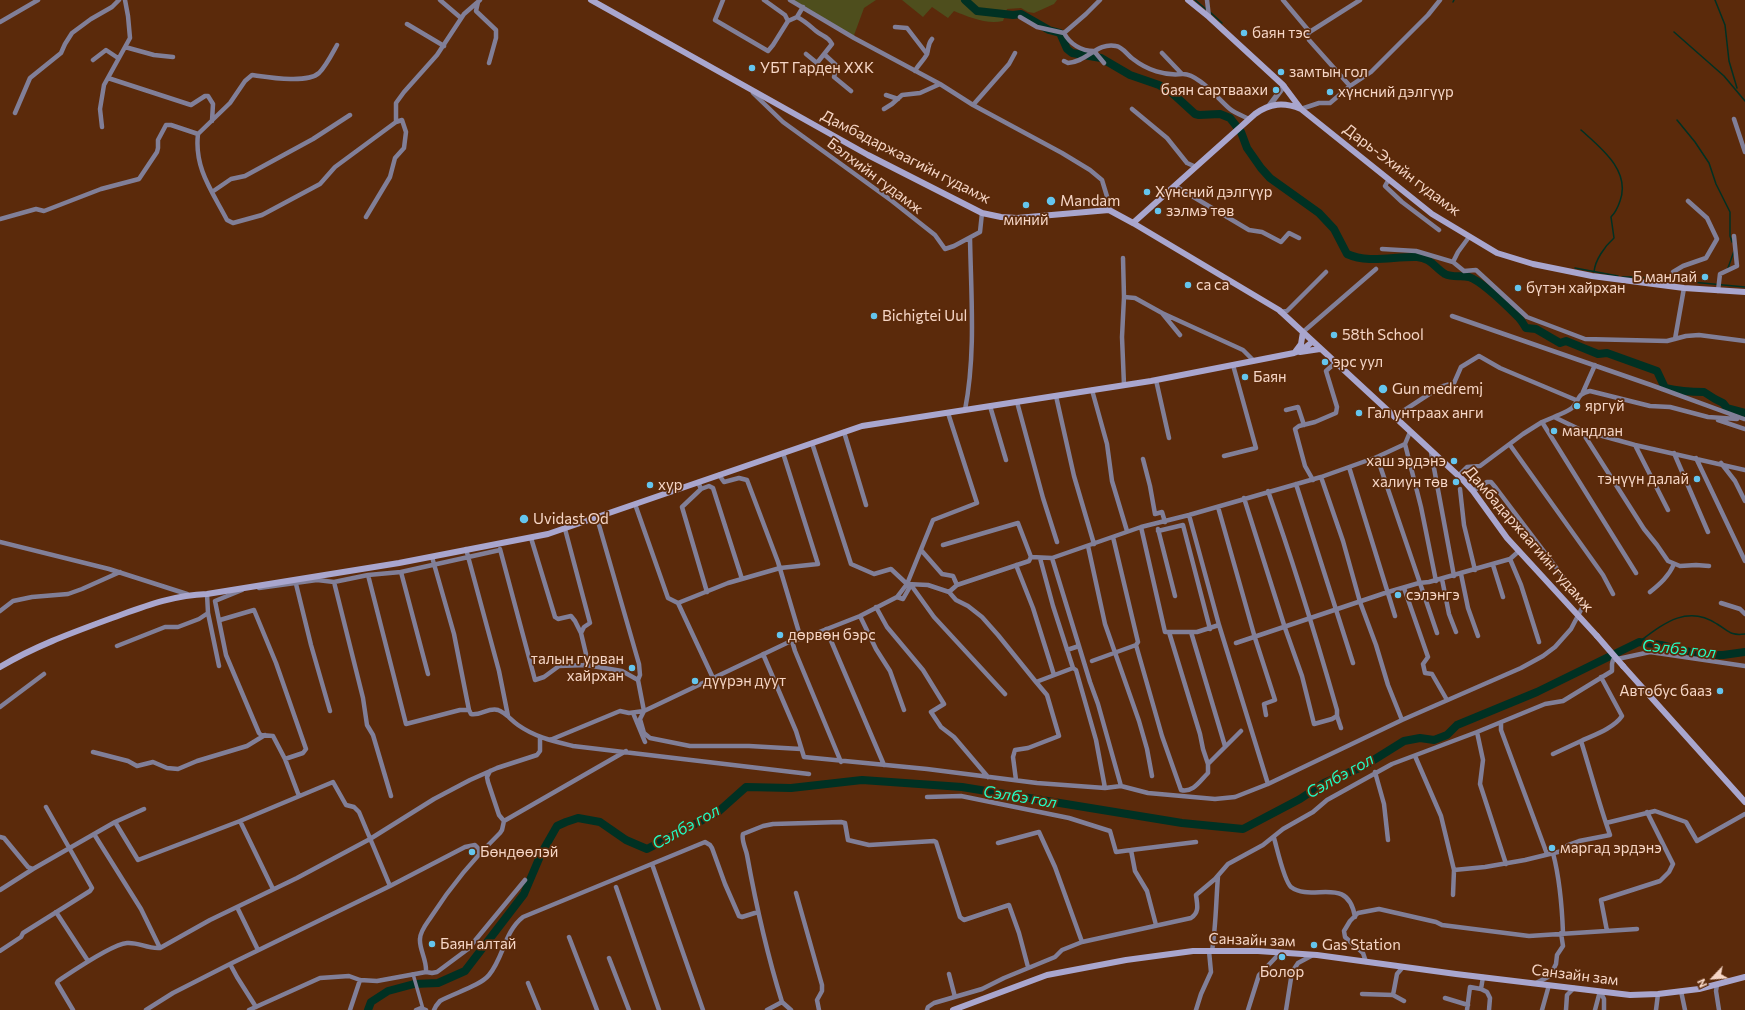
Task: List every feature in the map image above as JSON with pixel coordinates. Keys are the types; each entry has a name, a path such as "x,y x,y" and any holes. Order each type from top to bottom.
{"main road":[{"name":"Дамбадаржаагийн гудамж","path":"591,0 868,155 982,214 1001,218 1017,218 1109,210 1280,312 1473,491 1507,538 1597,636 1745,802"},
{"path":"1188,0 1209,17 1284,86 1301,109"},
{"name":"Дарь-Эхийн гудамж","path":"1269,106 1284,104 1301,109 1432,214 1497,253 1532,264 1592,276 1673,282 1684,288 1718,286 1745,292"},
{"path":"1133,223 1243,124 1269,106"},
{"path":"1294,353 1301,344 1303,332"},
{"path":"1294,353 1302,350 1312,342"},
{"path":"0,667 42,645 161,601 187,594 206,594 245,588 432,557 466,549 499,547 565,529 862,426 1156,380 1320,349"},
{"name":"Санзайн зам","path":"953,1010 1047,975 1126,960 1193,951 1280,952 1313,955 1630,995 1681,991 1745,977"}],"street":[{"path":"0,22 38,0"},
{"path":"15,113 30,78 61,53 72,33 91,19 112,7 119,0"},
{"path":"102,127 100,109 104,85 130,38 125,0"},
{"path":"440,0 461,18"},
{"path":"723,0 715,20 768,50 773,45 788,21 798,17 804,7"},
{"path":"764,0 786,15 788,21"},
{"path":"790,0 854,38 940,84 973,105 1062,153 1102,180 1109,203 1109,210"},
{"path":"1064,32 1100,0"},
{"path":"1207,0 1209,17"},
{"path":"1283,0 1309,31 1309,40 1350,86"},
{"path":"1309,31 1330,20 1360,0"},
{"path":"1301,109 1319,103 1330,103 1350,86 1371,72 1428,15 1440,0"},
{"path":"396,122 396,103 444,46 461,18 479,1"},
{"path":"479,1 476,11 496,30 496,38 489,63"},
{"path":"798,17 809,24 817,32 828,38 832,44 817,64 806,54"},
{"path":"1020,17 1037,26 1064,32"},
{"path":"407,24 444,46"},
{"path":"895,27 907,28 927,54"},
{"path":"1064,32 1068,40 1073,44 1093,52 1104,63"},
{"path":"916,71 919,63 927,54 928,45 932,39"},
{"path":"337,45 318,74 309,78 285,79 252,76 245,81 230,103 198,134 197,149 201,169 229,222 262,215 320,184 335,167 396,122 402,120 406,132 404,148 395,158 387,183 366,217"},
{"path":"1064,60 1068,64 1075,63 1098,48 1107,45 1118,46 1133,59 1158,72 1186,74 1195,78 1231,110 1250,119"},
{"path":"125,48 154,55 173,57"},
{"path":"93,60 106,50 118,58"},
{"path":"973,105 1009,64 1015,53"},
{"path":"1162,53 1182,74"},
{"path":"824,54 837,66 834,77 851,91"},
{"path":"108,78 191,105 205,96 208,96 213,104 212,121"},
{"path":"884,109 902,95 920,93 940,84"},
{"path":"1269,106 1284,86"},
{"name":"Бэлхийн гудамж","path":"750,90 783,122 836,163 892,201 935,236 945,249 954,246 980,232 982,214"},
{"path":"886,95 898,99"},
{"path":"1132,109 1167,138 1187,162 1196,167"},
{"path":"212,192 231,179 245,176 313,139 350,115"},
{"path":"1734,119 1745,152"},
{"path":"0,219 36,209 44,211 101,189 139,179 157,152 158,140 166,125 171,125 198,134"},
{"path":"1389,179 1384,186 1402,202 1439,230"},
{"path":"1175,186 1249,230 1262,232 1281,242 1289,233 1299,238"},
{"path":"1673,282 1673,272 1683,266 1706,258 1717,239 1706,218 1688,201"},
{"path":"1718,286 1720,274 1737,266 1734,236"},
{"path":"1453,262 1469,237"},
{"path":"965,410 969,387 972,347 970,238"},
{"path":"1382,249 1416,251 1453,262 1464,271 1476,270 1527,317 1585,339 1667,341 1686,336 1699,335 1745,341"},
{"path":"1123,258 1124,297 1122,323 1124,385"},
{"path":"1303,332 1376,269"},
{"path":"1280,312 1287,311 1326,272"},
{"path":"1675,339 1684,288"},
{"path":"1124,297 1135,298 1162,313 1243,350 1254,361"},
{"path":"1162,313 1180,335"},
{"path":"1452,316 1595,365 1744,419"},
{"path":"1394,418 1440,387 1454,383 1461,366 1479,356 1500,368 1576,400"},
{"path":"1313,480 1306,466 1295,429 1299,426 1315,422 1336,413 1337,407 1326,370 1335,363"},
{"path":"1224,456 1256,448 1233,365"},
{"path":"1458,476 1467,467 1480,466 1542,422 1570,409 1583,392 1595,365"},
{"path":"1156,380 1169,438"},
{"path":"1092,390 1107,444 1112,481 1127,531"},
{"path":"1583,392 1590,391 1646,405 1670,407 1745,428"},
{"path":"1056,396 1074,476 1094,544"},
{"path":"1017,402 1043,498 1058,542"},
{"path":"990,406 1006,460"},
{"path":"1286,410 1298,407 1304,425"},
{"path":"550,740 620,711 638,712 792,641 801,639 860,616 897,597 903,599 933,520 977,503 948,413"},
{"path":"1554,417 1581,430 1635,445 1721,463 1745,470"},
{"path":"1713,418 1744,419"},
{"path":"1542,422 1636,572"},
{"path":"1581,430 1644,529 1658,545 1668,561 1680,566 1696,564 1709,566"},
{"path":"844,432 866,505"},
{"path":"1410,432 1405,444 1421,507 1436,581"},
{"path":"812,443 851,564 874,574 890,569 909,584 934,617 1005,694"},
{"path":"1031,556 1052,558 1127,531 1189,516 1244,498 1313,480 1377,457 1405,444"},
{"path":"1510,444 1603,575 1613,594"},
{"path":"1635,445 1668,510"},
{"path":"1431,452 1454,576"},
{"path":"678,603 742,579 780,568 818,564 783,453"},
{"path":"1674,453 1708,532"},
{"path":"1377,457 1419,584 1437,633"},
{"path":"1696,458 1745,560"},
{"path":"1143,459 1155,514 1162,512 1165,522"},
{"path":"1721,463 1735,481 1745,501"},
{"path":"1349,467 1395,616"},
{"path":"719,475 724,482 739,478 747,480 780,568 801,639"},
{"path":"1321,477 1343,541 1360,602 1376,645 1388,685 1402,720"},
{"path":"698,482 701,489"},
{"path":"763,654 796,731 803,755 806,758 1105,788 1121,786 1148,794 1215,799 1235,797 1268,784 1402,720 1521,668 1543,656 1555,647 1571,629 1583,606 1583,603 1491,482 1487,482 1473,491"},
{"path":"1296,484 1353,663"},
{"path":"707,592 682,507 701,489 709,486 713,488 742,579"},
{"path":"1460,489 1464,525 1475,570"},
{"path":"1268,492 1327,671 1341,728"},
{"path":"1244,498 1285,628 1302,676 1314,724 1337,716"},
{"path":"635,504 668,598 678,603 713,678"},
{"path":"1218,506 1255,638 1275,700 1264,704 1266,715"},
{"path":"1189,516 1219,626 1268,784"},
{"path":"597,518 639,664 640,675 638,680 638,712 645,742"},
{"path":"943,545 1018,523 1031,556 1029,561 957,585 949,592"},
{"path":"1157,524 1175,596"},
{"path":"1158,531 1183,525 1210,629"},
{"path":"1141,527 1165,632 1192,632 1219,626"},
{"path":"565,529 590,623 581,633"},
{"path":"1113,537 1138,642 1136,645 1162,736 1181,790 1186,791 1192,789 1208,773 1208,764 1169,632"},
{"path":"531,538 555,617 558,619 571,616 575,621 581,633 586,654 586,665"},
{"path":"0,542 120,572 187,594"},
{"path":"1088,546 1105,624 1139,721 1147,749 1152,776"},
{"path":"299,796 285,759 273,736 258,733 226,655 215,600 245,588 296,584 317,580 334,582 368,575 401,572 469,558 499,547 534,680 544,677 560,666 586,665 622,671 638,680"},
{"path":"466,549 499,671 508,716"},
{"path":"921,550 942,574 953,576 957,585"},
{"path":"1236,643 1285,628 1388,592 1436,581 1510,560 1519,551"},
{"path":"432,557 454,634 471,714 474,715 492,710 498,710 518,725 540,737 573,746 626,751 809,774"},
{"path":"1040,558 1053,606 1073,668 1076,670 1096,740 1105,788"},
{"path":"1052,558 1098,704 1121,786"},
{"path":"1510,560 1521,585 1539,642"},
{"path":"1650,592 1660,585 1671,571 1674,564"},
{"path":"1016,565 1033,608 1054,674"},
{"path":"1493,565 1503,597"},
{"path":"0,611 13,601 32,597 68,594 120,572"},
{"path":"401,572 428,674"},
{"path":"1461,574 1468,608 1478,636"},
{"path":"368,575 406,724 460,710 469,710"},
{"path":"1442,579 1450,614 1456,632"},
{"path":"334,582 363,698 367,724 374,735 391,796"},
{"path":"296,584 311,645 330,710"},
{"path":"909,584 928,585 949,592 956,600 968,606 982,617 1047,696 1059,736 1028,748 1015,750 1013,757 1016,780"},
{"path":"1404,588 1428,657 1423,664 1425,673 1432,674 1447,700"},
{"path":"206,594 208,613 219,666"},
{"path":"1721,602 1740,609 1745,614"},
{"path":"876,607 887,627 923,670 944,704 931,712 941,727 958,741 988,777"},
{"path":"220,620 254,610 278,670 306,749 303,753 285,759"},
{"path":"117,646 164,627 178,627 199,620 208,613"},
{"path":"860,616 876,649 890,671 904,710"},
{"path":"826,629 884,765"},
{"path":"1192,632 1225,746"},
{"path":"792,641 841,762"},
{"path":"1092,661 1136,645"},
{"path":"1067,650 1079,646"},
{"path":"927,1010 928,1007 934,1003 982,989 1028,967 1055,957 1062,950 1082,942 1134,932 1156,925 1191,918 1196,915 1198,909 1196,895 1218,876 1228,864 1274,838 1283,829 1313,812 1327,800 1392,764 1501,723 1546,704 1563,701 1612,671 1613,660 1650,652 1745,666"},
{"path":"1036,682 1073,668"},
{"path":"0,707 44,674"},
{"path":"1553,754 1606,729 1622,716 1601,677"},
{"path":"638,712 644,732 650,738 690,746 749,746 801,749"},
{"path":"1501,723 1501,730 1546,854"},
{"path":"1208,764 1241,731"},
{"path":"1477,732 1483,760 1480,784 1506,864"},
{"path":"93,752 128,761 137,766 153,762 167,768 178,769 197,761 257,742 265,735"},
{"path":"73,1010 58,983 58,980 88,961 124,943 132,943 151,949 160,948 210,920 273,890 370,839 440,795 490,770 537,755 540,751 540,737"},
{"path":"1454,870 1506,864 1562,851 1568,845 1578,841 1610,835 1598,802 1597,792 1581,741"},
{"path":"426,972 426,960 420,945 422,933 444,896 479,853 502,830 504,821 582,778 626,751"},
{"path":"1415,756 1441,816 1454,870 1453,895"},
{"path":"490,770 487,777 488,782 499,815 504,821"},
{"path":"1376,772 1384,804 1388,840"},
{"path":"115,822 138,860 240,821 333,782 346,805 357,809 390,886"},
{"path":"927,797 961,796 1069,818 1110,831 1116,852 1196,842"},
{"path":"0,951 21,937 23,933 90,891 92,888 46,807"},
{"path":"0,890 33,868 68,848 115,822 144,809"},
{"path":"1606,823 1655,811 1686,822 1696,840 1745,814"},
{"path":"1607,931 1601,900 1660,881 1669,872 1673,864 1647,812"},
{"path":"240,821 273,890"},
{"path":"791,1010 782,1002 758,912 742,837 743,834 762,826 773,824 844,822 847,837 851,842 869,845 936,842 960,917 964,920 1009,905 1019,933 1028,967"},
{"path":"998,843 1039,832 1055,867 1082,942"},
{"path":"94,834 141,909 160,948"},
{"path":"0,837 4,838 28,867 33,868"},
{"path":"1274,838 1286,879 1290,886 1303,892 1334,891 1349,900 1353,906 1355,917"},
{"path":"434,1010 440,1001 481,982 489,976 511,929 523,917 704,842 712,848 725,884 739,916 742,917 758,912"},
{"path":"146,1010 174,993 230,964 390,886 471,844 478,846 479,853"},
{"path":"1131,850 1135,870 1147,891 1156,925"},
{"path":"1536,983 1550,976 1556,964 1557,955 1563,946 1560,877 1553,853"},
{"path":"652,864 703,1010"},
{"path":"1196,1010 1201,994 1211,972 1211,951 1216,933 1215,912 1218,876"},
{"path":"249,1010 320,978 349,976 360,980 377,981 426,972 437,972 468,949 525,880"},
{"path":"616,886 659,1010"},
{"path":"796,893 822,985 822,992 817,1000 819,1010"},
{"path":"237,906 258,950"},
{"path":"1366,962 1363,953 1345,937 1344,931 1358,913 1379,909 1436,922 1442,925 1529,936 1637,929"},
{"path":"56,912 88,961"},
{"path":"569,937 597,1010"},
{"path":"1248,1010 1259,975 1280,952"},
{"path":"1286,1010 1292,972 1298,963 1313,955"},
{"path":"610,958 629,1010"},
{"path":"230,964 256,1007"},
{"path":"1393,995 1397,974 1403,967"},
{"path":"413,974 424,1010 421,1008 416,1010"},
{"path":"949,974 955,997"},
{"path":"1481,990 1483,977"},
{"path":"350,1010 360,980"},
{"path":"528,983 539,1010"},
{"path":"1717,984 1716,990 1719,1010"},
{"path":"1542,1010 1549,985"},
{"path":"1445,998 1467,1007 1470,987 1481,990 1487,992 1490,998 1489,1010"},
{"path":"1566,1010 1567,995 1574,988"},
{"path":"1595,1010 1600,991"},
{"path":"1600,991 1604,1000 1604,1010"},
{"path":"1681,991 1685,1010"},
{"path":"1362,994 1393,995 1404,1001"},
{"path":"1656,1010 1658,994"},
{"path":"767,1010 782,1002"}],"shaded area":[{"path":"790,0 876,0 864,8 853,38"},
{"path":"902,0 1057,0 1054,4 1034,13 1028,12 1021,8 1007,9 1003,21 991,22 978,20 954,11 948,18 932,7 923,17"}],"waterway":[{"path":"965,0 977,11 1013,15 1021,14 1049,30 1060,33 1067,49 1072,53 1101,58 1130,75 1159,85 1171,92 1195,114 1220,114 1230,118 1241,132 1247,148 1261,168 1270,178 1319,213 1334,229 1347,254 1364,259 1408,257 1426,259 1445,274 1451,276 1469,277 1480,283 1518,317 1526,328 1536,329 1560,343 1566,341 1598,354 1607,353 1657,371 1665,388 1704,392 1723,403 1727,408 1745,413"},
{"path":"1195,0 1207,10"},
{"path":"1715,0 1725,25 1729,61 1737,88"},
{"path":"1210,12 1222,23"},
{"path":"1674,32 1724,76 1745,101"},
{"path":"1677,120 1695,142 1709,163 1716,184 1730,212 1730,236 1732,242"},
{"path":"1581,130 1597,144 1612,161 1618,170 1622,190 1618,207 1611,217 1614,238 1601,254 1596,263 1594,272"},
{"path":"1728,268 1734,251"},
{"path":"1575,268 1618,276"},
{"path":"1622,277 1638,277 1745,287"},
{"path":"1639,642 1666,623 1685,616 1706,618 1733,634 1745,634"},
{"name":"Сэлбэ гол","path":"368,1010 371,1002 388,991 414,984 438,983 465,971 524,894 541,854 557,826 578,818 600,822 626,840 647,849 718,812 746,787 791,788 862,780 962,787 1182,823 1243,829 1300,799 1324,783 1364,766 1404,741 1420,738 1434,740 1447,735 1457,725 1537,692 1639,642 1661,645 1702,655 1723,655 1745,652"}],"place":[{"name":"баян тэс","path":"1244,33"},
{"name":"УБТ Гарден ХХК","path":"752,68"},
{"name":"замтын гол","path":"1281,72"},
{"name":"баян сартваахи","path":"1276,90"},
{"name":"хүнсний дэлгүүр","path":"1330,92"},
{"name":"Хүнсний дэлгүүр","path":"1147,192"},
{"name":"Mandam","path":"1051,201"},
{"name":"миний","path":"1026,205"},
{"name":"зэлмэ төв","path":"1158,211"},
{"name":"Б манлай","path":"1705,277"},
{"name":"са са","path":"1188,285"},
{"name":"бүтэн хайрхан","path":"1518,288"},
{"name":"Bichigtei Uul","path":"874,316"},
{"name":"58th School","path":"1334,335"},
{"name":"эрс уул","path":"1325,362"},
{"name":"Баян","path":"1245,377"},
{"name":"Gun medremj","path":"1383,389"},
{"name":"яргуй","path":"1577,406"},
{"name":"Гал унтраах анги","path":"1359,413"},
{"name":"мандлан","path":"1554,431"},
{"name":"хаш эрдэнэ","path":"1454,461"},
{"name":"тэнүүн далай","path":"1697,479"},
{"name":"халиун төв","path":"1456,482"},
{"name":"хур","path":"650,485"},
{"name":"Uvidast Od","path":"524,519"},
{"name":"сэлэнгэ","path":"1398,595"},
{"name":"дөрвөн бэрс","path":"780,635"},
{"name":"талын гурван хайрхан","path":"632,668"},
{"name":"дүүрэн дуут","path":"695,681"},
{"name":"Автобус бааз","path":"1720,691"},
{"name":"маргад эрдэнэ","path":"1552,848"},
{"name":"Бөндөөлэй","path":"472,852"},
{"name":"Баян алтай","path":"432,944"},
{"name":"Gas Station","path":"1314,945"},
{"name":"Болор","path":"1282,957"}]}
